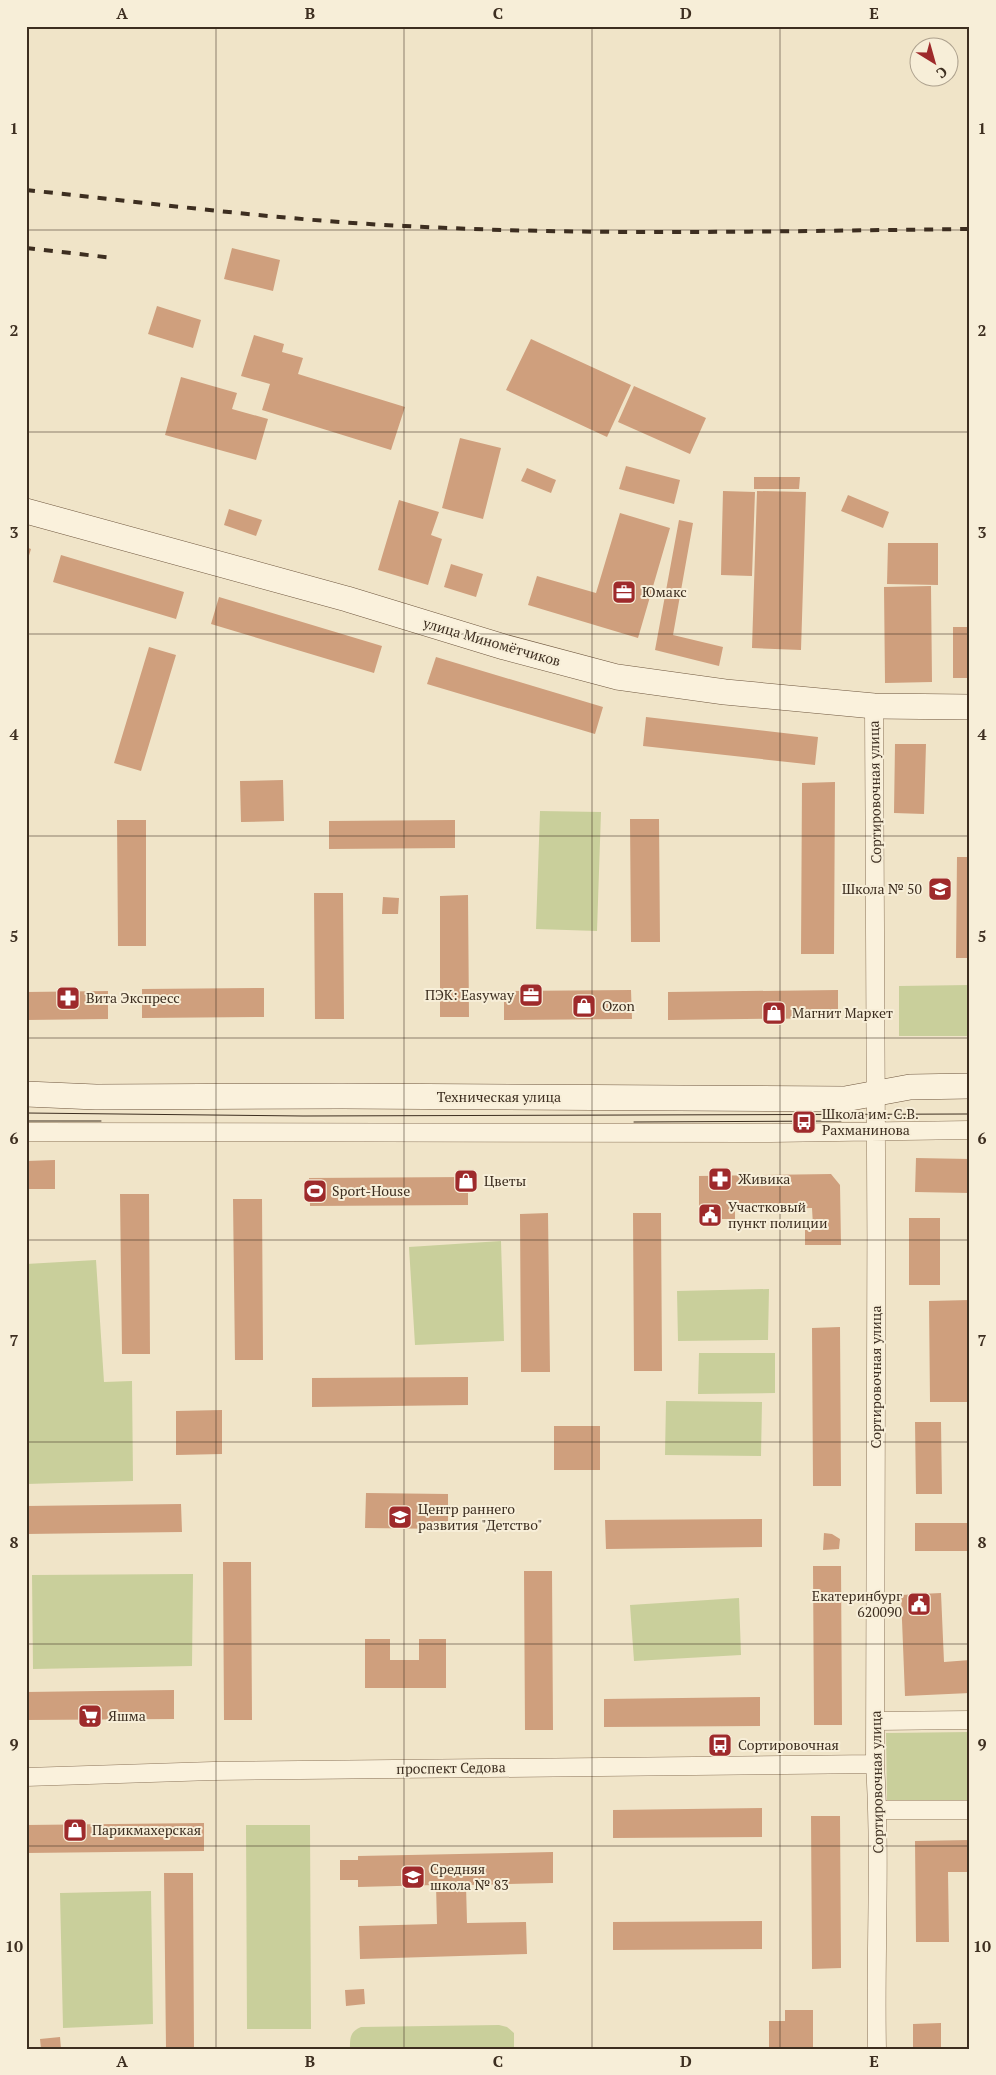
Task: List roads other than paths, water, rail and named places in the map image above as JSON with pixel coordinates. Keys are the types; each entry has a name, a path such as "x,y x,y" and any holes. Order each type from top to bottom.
{"street":[{"name":"улица Миномётчиков","path":"26,511 347,599 504,647 617,677 725,692 874,706 970,707"},
{"name":"Сортировочная улица","path":"874,706 878,1093 876,1721 878,1810 875,1982 877,2049"},
{"name":"Техническая улица","path":"26,1094 96,1098 352,1096 845,1099 910,1087 970,1086"},
{"path":"26,1132 771,1133 970,1130"},
{"path":"876,1721 970,1720"},
{"name":"проспект Седова","path":"26,1777 213,1771 876,1764"},
{"path":"878,1810 970,1810"}],"tram line":[{"path":"26,1113 303,1116 970,1114"},
{"path":"26,1121 101,1121"},
{"path":"634,1122 841,1121"}],"railway":[{"path":"26,190 310,220 475,229 616,232 970,229"},
{"path":"26,248 114,258"}],"place":[{"name":"Юмакс","path":"624,592"},
{"name":"Школа № 50","path":"940,889"},
{"name":"ПЭК: Easyway","path":"531,995"},
{"name":"Вита Экспресс","path":"68,998"},
{"name":"Ozon","path":"584,1006"},
{"name":"Магнит Маркет","path":"774,1013"},
{"name":"Школа им. С.В. Рахманинова","path":"804,1122"},
{"name":"Живика","path":"720,1179"},
{"name":"Цветы","path":"466,1181"},
{"name":"Sport-House","path":"315,1191"},
{"name":"Участковый пункт полиции","path":"710,1215"},
{"name":"Центр раннего развития \"Детство\"","path":"400,1517"},
{"name":"Екатеринбург 620090","path":"919,1604"},
{"name":"Яшма","path":"90,1716"},
{"name":"Сортировочная","path":"720,1745"},
{"name":"Парикмахерская","path":"75,1830"},
{"name":"Средняя школа № 83","path":"413,1877"}]}
